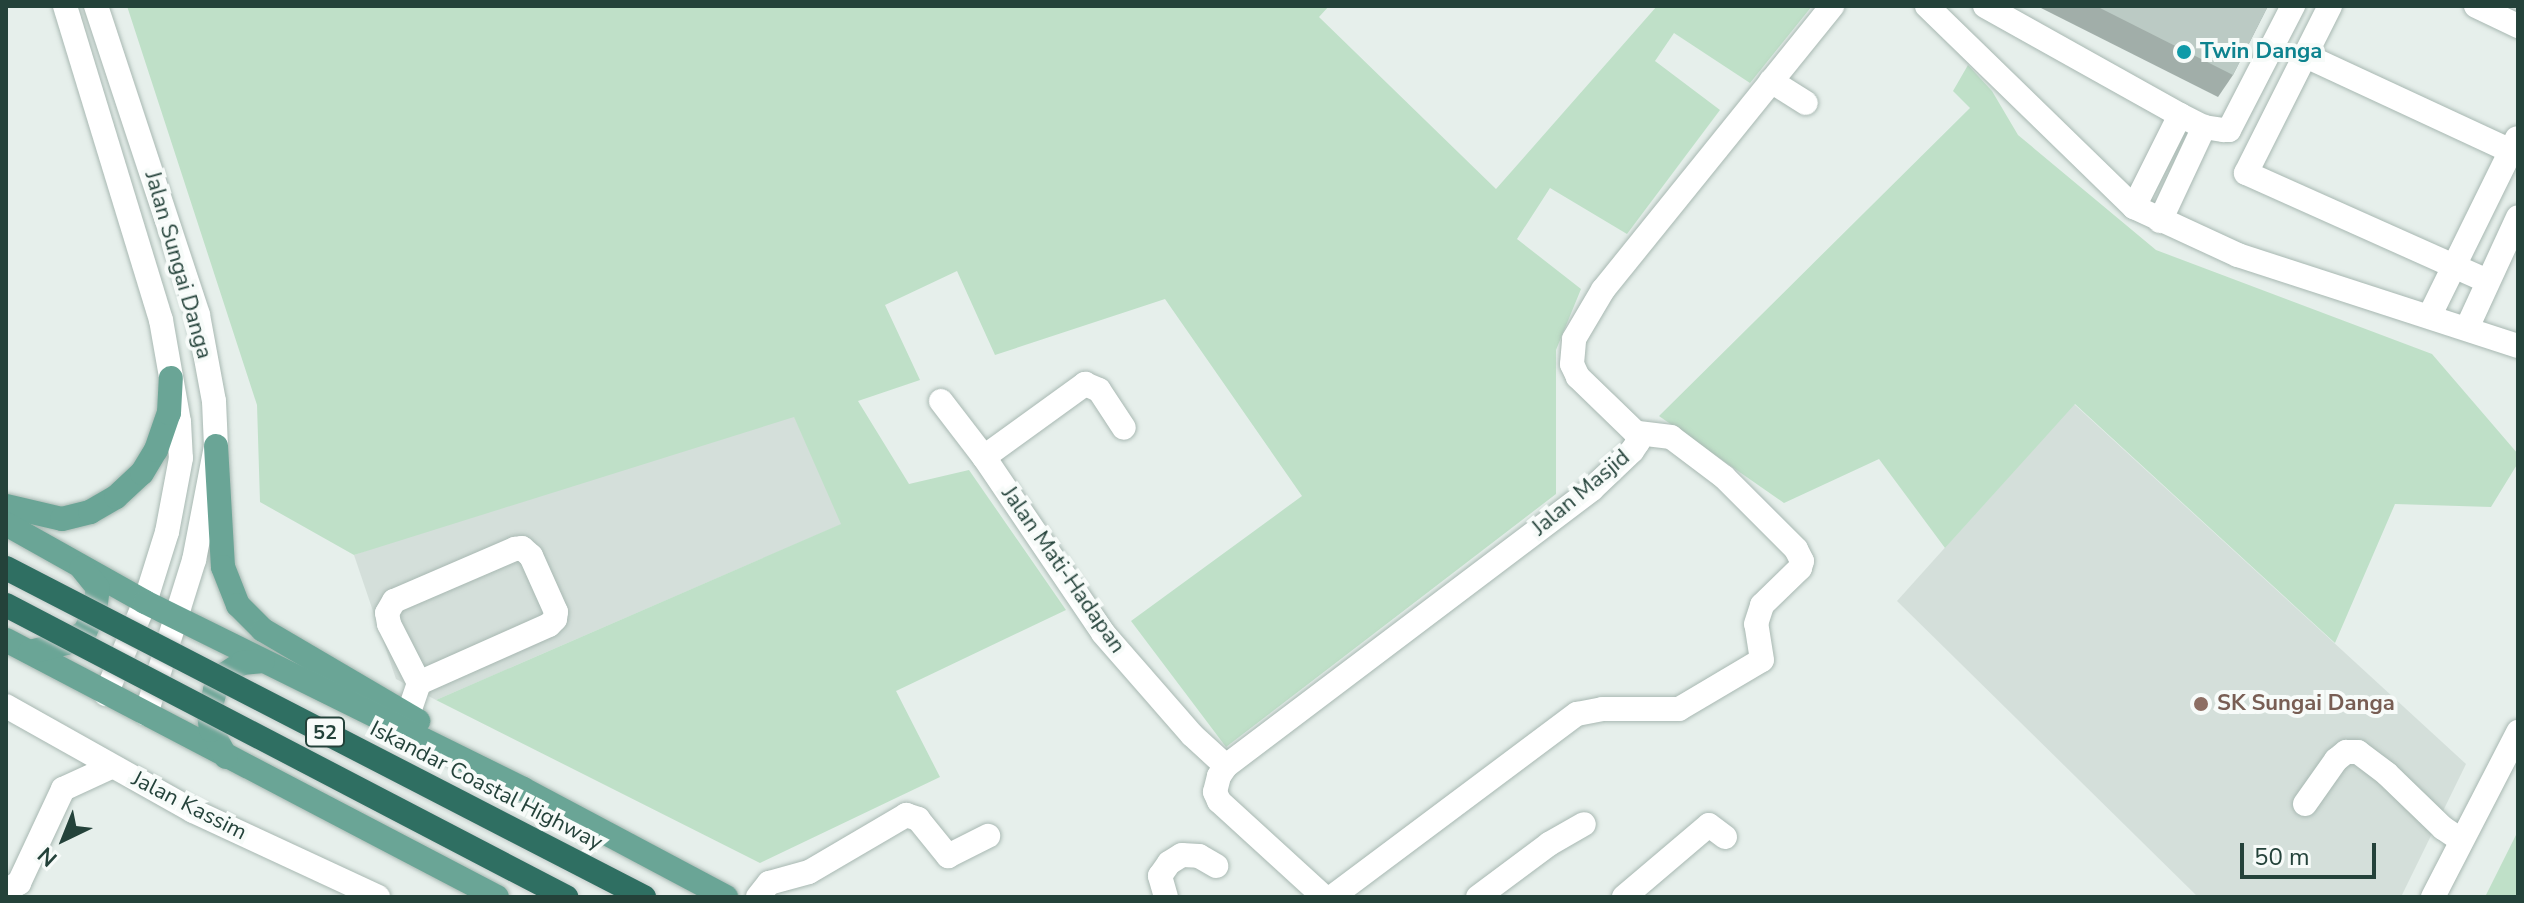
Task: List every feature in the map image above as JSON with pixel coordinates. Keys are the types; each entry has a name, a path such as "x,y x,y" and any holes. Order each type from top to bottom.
{"highway":[{"name":"Iskandar Coastal Highway","path":"6,568 644,897"},
{"name":"52","path":"6,605 566,897"}],"main road":[{"path":"6,506 62,519 90,512 116,497 142,473 156,450 169,413 171,378"},
{"path":"216,446 223,567 238,605 263,630 408,715 523,789"},
{"path":"6,524 145,602 523,789 726,897"},
{"path":"30,652 66,643 85,632 95,611 98,588 90,574 64,555"},
{"path":"6,640 497,897"},
{"path":"226,757 211,730 209,713 215,690 225,674 242,663 263,661"}],"street":[{"name":"Jalan Sungai Danga","path":"65,6 161,320 181,458 167,532 145,602 106,694"},
{"name":"Jalan Sungai Danga","path":"96,6 198,315 214,401 216,446 194,560 146,714"},
{"name":"Jalan Masjid","path":"1226,766 1592,489 1632,451 1638,442 1636,433 1578,377 1572,364 1574,339 1603,290 1832,6"},
{"path":"1927,6 2134,207 2238,255 2518,346"},
{"path":"1985,6 2180,115 2204,127 2229,130 2293,6"},
{"path":"2330,6 2246,173 2487,281"},
{"path":"2476,6 2518,26"},
{"path":"2304,55 2514,144 2430,315"},
{"path":"1771,81 1806,103"},
{"path":"2134,207 2180,115"},
{"path":"2160,221 2204,127"},
{"path":"2467,328 2518,217"},
{"path":"984,457 1085,384 1099,390 1124,428"},
{"name":"Jalan Mati-Hadapan","path":"941,401 984,457 1103,633 1192,735 1226,766"},
{"path":"1332,897 1577,714 1602,709 1679,709 1762,660 1756,624 1762,605 1800,568 1796,549 1733,485 1679,443 1658,434 1636,433"},
{"path":"408,715 419,683 389,624 387,613 394,601 522,548 531,556 556,612 555,619 549,625 419,683"},
{"name":"Jalan Kassim","path":"6,706 193,811 378,897"},
{"path":"2433,897 2518,732"},
{"path":"2305,804 2336,760 2346,752 2358,752 2387,774 2443,828 2461,840"},
{"path":"1226,766 1216,784 1219,801 1324,897"},
{"path":"6,890 19,883 63,789 111,767"},
{"path":"758,897 769,883 809,872 906,815 918,819 948,856 988,836"},
{"path":"1478,897 1549,844 1584,824"},
{"path":"1624,897 1709,825 1725,837"},
{"path":"1166,897 1160,876 1169,863 1182,855 1199,856 1216,866"}],"shaded area":[{"name":"SK Sungai Danga","path":"2074,404 2466,764 2401,897 2198,897 1897,601"},
{"path":"794,416 842,524 436,700 396,679 354,555 518,495"}],"green space":[{"path":"127,6 1329,6 1319,17 1496,189 1657,6 1812,6 1750,83 1674,33 1655,61 1720,110 1627,234 1550,188 1517,239 1581,289 1556,350 1556,494 1226,747 1131,621 1302,496 1165,299 995,355 957,271 885,305 920,380 858,401 909,484 969,470 1066,610 896,691 940,777 760,863 436,700 841,524 794,417 354,555 260,502 257,405"},
{"path":"1968,65 1992,91 2018,135 2156,250 2432,354 2518,454 2518,463 2491,507 2395,504 2335,643 2075,404 1945,548 1879,459 1784,503 1659,416 1970,108 1953,91"},
{"path":"2518,831 2518,897 2485,897"}],"building":[{"path":"2096,6 2268,6 2233,75"}],"place":[{"name":"Twin Danga","path":"2184,52"},
{"name":"SK Sungai Danga","path":"2201,704"}]}
